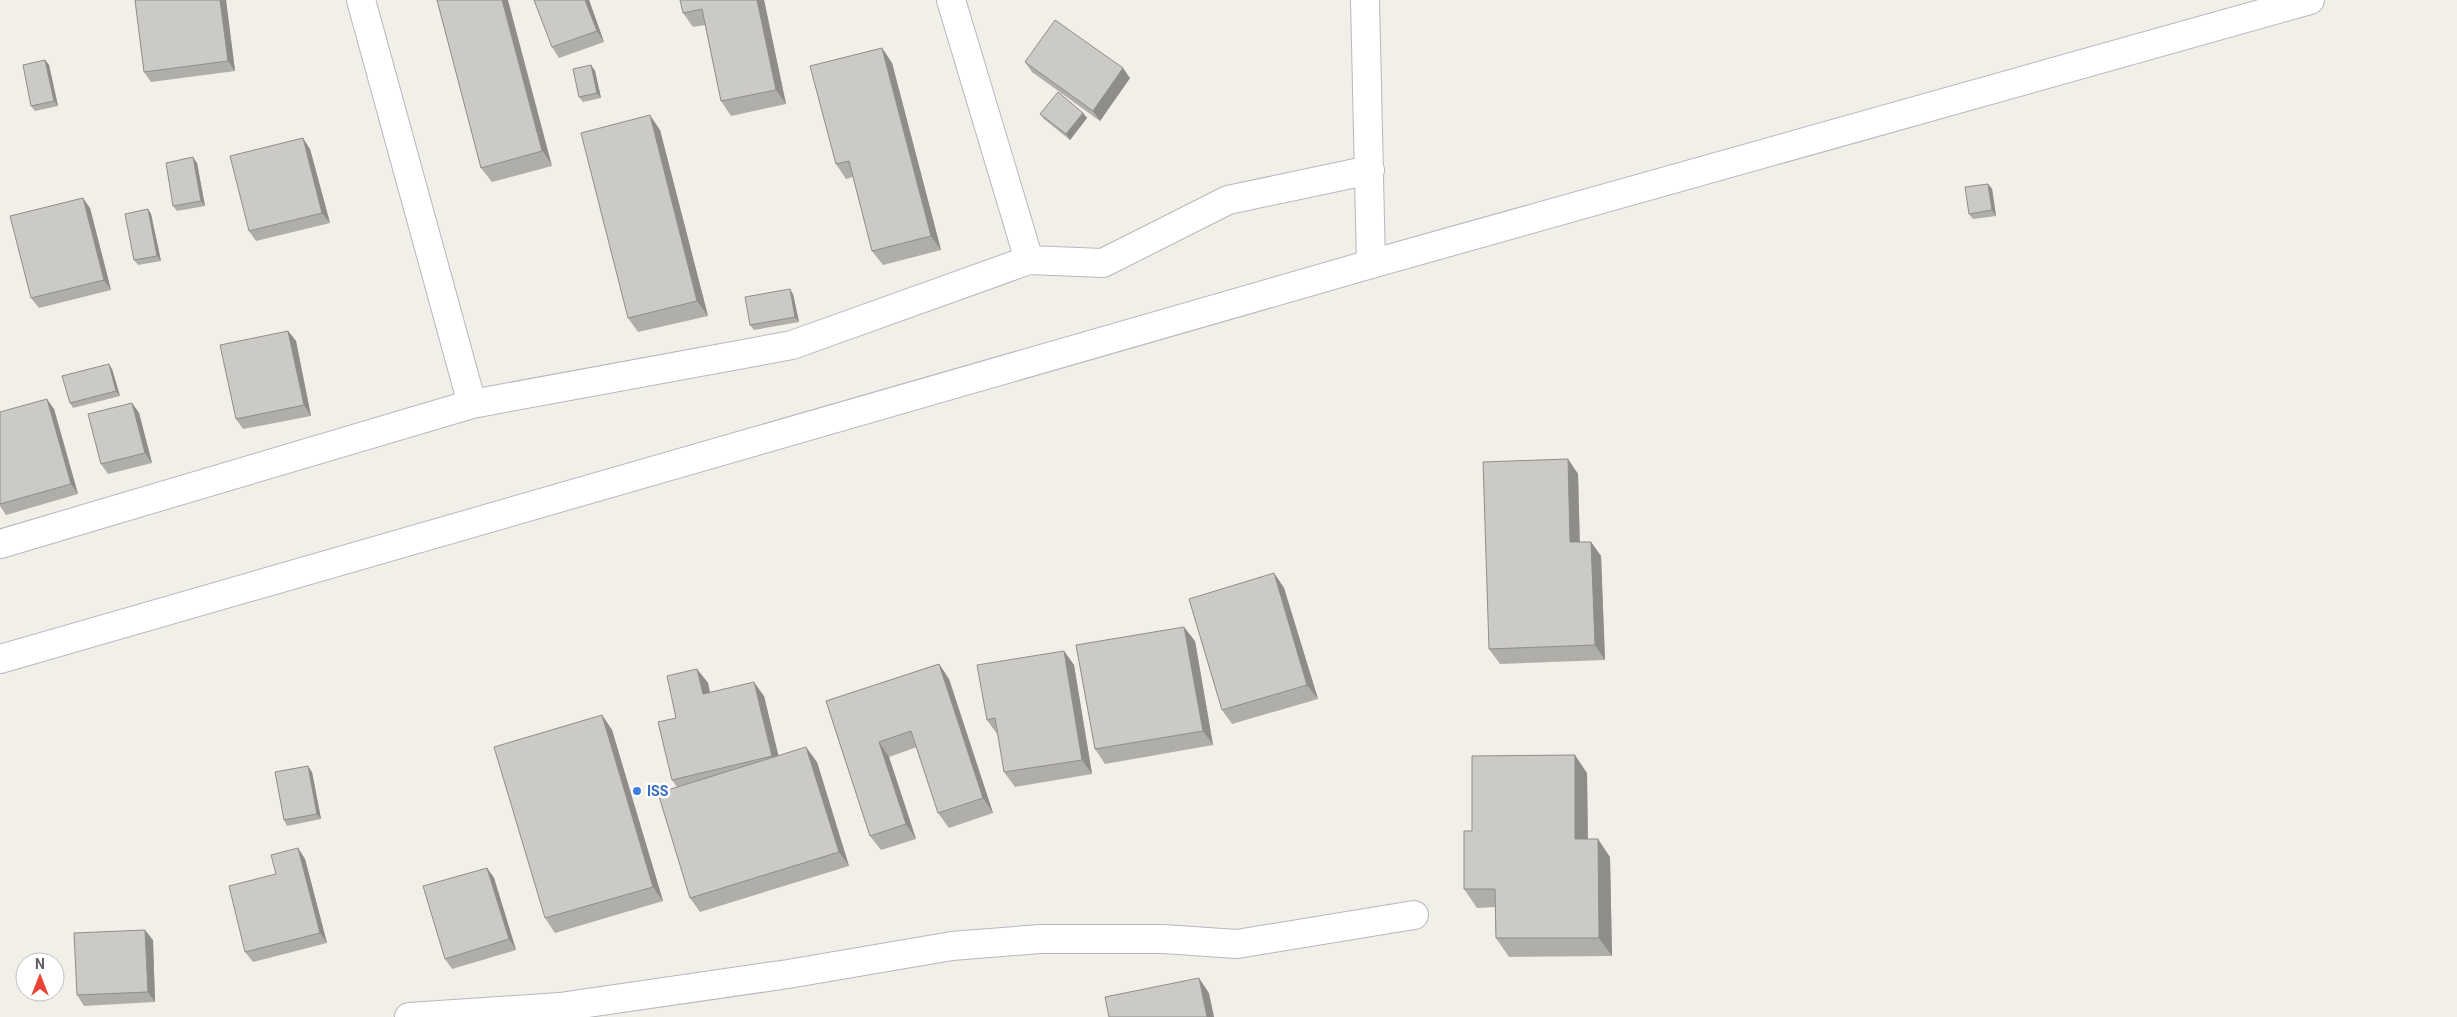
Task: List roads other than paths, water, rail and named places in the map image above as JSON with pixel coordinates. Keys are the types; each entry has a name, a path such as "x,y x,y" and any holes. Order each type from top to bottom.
{"street":[{"path":"361,0 472,404"},
{"path":"952,0 1029,260"},
{"path":"1365,0 1372,264"},
{"path":"0,660 1372,264 2310,0"},
{"path":"0,544 472,404 792,345 1029,260 1103,263 1228,200 1370,170"},
{"path":"409,1017 560,1007 788,974 952,946 1040,939 1163,939 1237,944 1414,915"}],"place":[{"name":"ISS","path":"637,791"}]}
